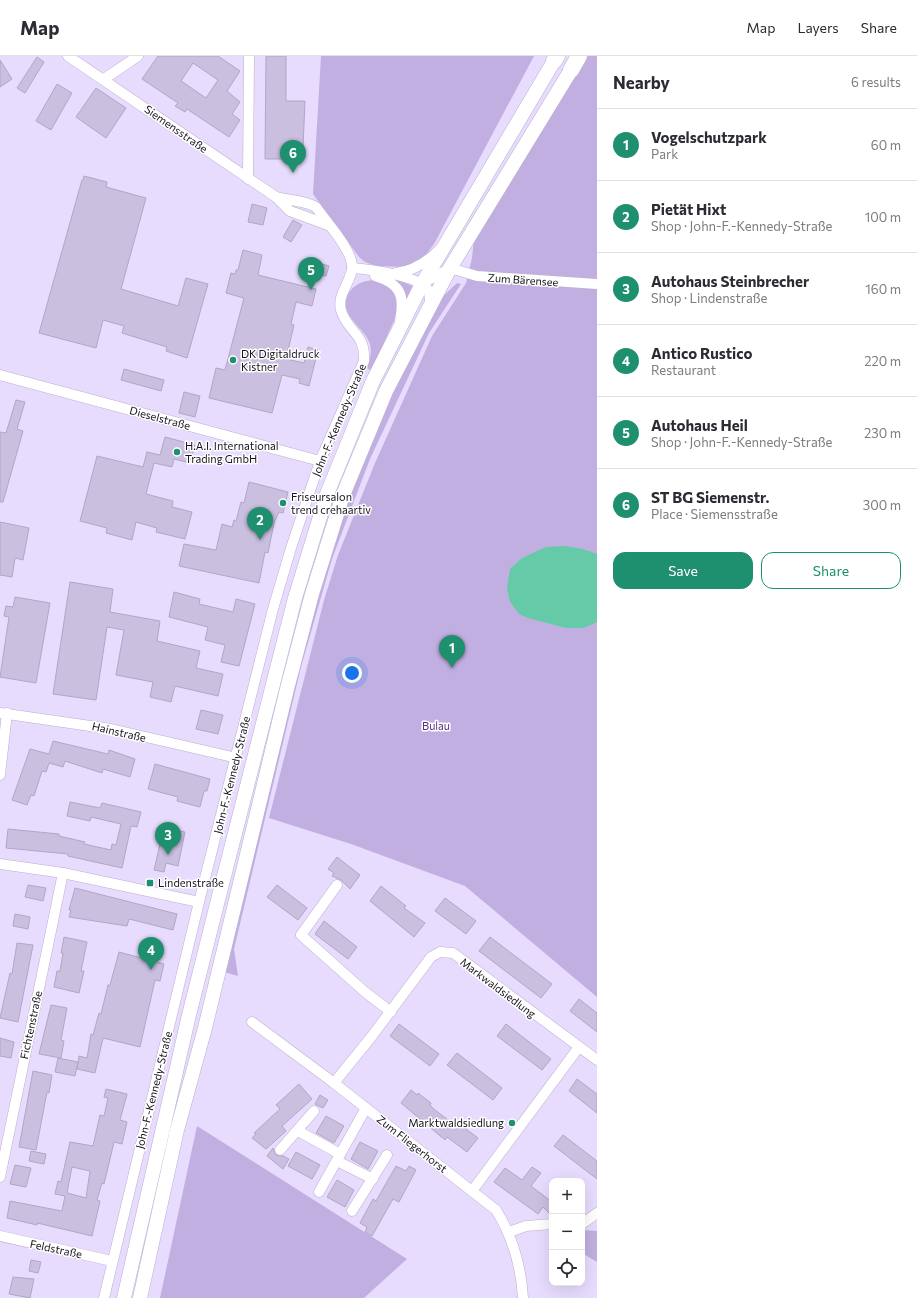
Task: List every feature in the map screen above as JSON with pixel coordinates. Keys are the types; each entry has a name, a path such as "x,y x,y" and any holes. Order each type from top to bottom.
{"main road":[{"path":"124,1298 189,1015 295,598 327,494 373,381 422,284 450,239 555,58"},
{"path":"140,1298 177,1130 205,1028 285,697 312,594 338,509 358,456 386,391 450,268 576,60"}],"street":[{"name":"Siemensstraße","path":"68,56 248,179 276,196 294,202 310,203 316,207 346,249 351,260 352,268"},
{"path":"104,80 138,56"},
{"path":"248,179 249,56"},
{"name":"Siemensstraße","path":"276,196 290,211 328,225"},
{"path":"422,284 450,268 450,239"},
{"path":"392,274 408,272 417,268 433,256 450,239"},
{"path":"352,268 376,270 422,284 428,291 430,306"},
{"path":"352,268 386,279 400,291 402,306 398,332"},
{"name":"John-F.-Kennedy-Straße","path":"104,1298 199,902 237,758 273,609 291,548 320,461 364,361 363,343 345,320 340,309 341,297 352,268"},
{"name":"Zum Bärensee","path":"450,268 476,276 597,284"},
{"name":"Dieselstraße","path":"0,375 320,461"},
{"path":"0,775 3,713"},
{"name":"Hainstraße","path":"3,713 110,728 237,758"},
{"path":"0,864 63,873 199,902"},
{"name":"Fichtenstraße","path":"0,1177 63,873"},
{"path":"337,885 301,935 365,992 391,1012"},
{"name":"Markwaldsiedlung","path":"334,1083 391,1012 431,957 440,952 453,953 597,1060"},
{"name":"Zum Fliegerhorst","path":"252,1022 334,1083 496,1210 509,1232 519,1261 524,1298"},
{"path":"472,1191 579,1047"},
{"path":"319,1192 366,1108"},
{"path":"280,1150 314,1111"},
{"path":"298,1131 373,1179"},
{"path":"352,1211 387,1155"},
{"path":"585,1222 597,1213"},
{"path":"509,1232 526,1226 549,1224"},
{"name":"Feldstraße","path":"0,1236 112,1261"}],"green space":[{"path":"321,56 534,56 434,244 425,256 406,267 376,266 365,262 359,257 313,194"},
{"name":"Bulau","path":"588,56 597,56 597,997 465,886 351,844 269,818 324,600 338,555 375,463 432,336 466,283 472,258 474,239"},
{"path":"389,275 414,287 408,303 404,291"},
{"path":"373,280 383,283 392,290 396,299 398,312 371,371 367,368 371,350 370,344 367,337 348,312 346,298 351,290 356,286"},
{"path":"457,283 461,284 429,333 370,459 332,559 301,667 234,949 238,976 224,972 292,692 334,538 391,392 439,300"},
{"path":"197,1126 407,1259 364,1298 160,1298"},
{"path":"585,1230 597,1231 597,1262 585,1255"}],"shaded area":[{"path":"565,546 583,549 597,554 597,622 584,628 566,628 528,618 519,614 510,602 507,589 510,569 522,558 546,547"}],"building":[{"path":"158,56 218,56 240,71 227,91 240,102 232,114 240,120 229,137 187,109 185,112 175,106 178,103 142,79","holes":["193,63 218,80 206,98 181,81"]},
{"path":"266,56 286,56 286,101 305,101 303,148 285,148 285,159 265,159"},
{"path":"37,57 44,62 25,93 17,88"},
{"path":"0,60 12,79 0,87"},
{"path":"57,84 72,93 51,130 36,121"},
{"path":"96,88 126,108 106,138 76,117"},
{"path":"84,176 107,182 106,187 146,198 121,289 178,306 186,278 208,284 187,358 166,351 167,347 122,333 124,326 103,320 96,348 39,333"},
{"path":"252,204 267,208 263,225 248,222"},
{"path":"293,220 302,225 291,242 283,237"},
{"path":"243,250 262,255 258,275 316,289 312,306 296,302 291,324 294,325 286,359 304,363 308,347 318,350 309,386 299,383 300,379 282,375 272,413 209,398 216,368 225,370 244,298 226,293 231,273 235,274 236,270 238,270"},
{"path":"315,262 329,266 326,276 312,273"},
{"path":"124,369 164,380 161,391 121,380"},
{"path":"184,392 200,396 195,417 179,413"},
{"path":"16,400 25,402 17,429 23,431 3,502 0,502 0,432 6,433"},
{"path":"165,437 195,445 190,463 174,459 172,467 154,463 146,494 173,501 172,507 192,512 185,539 156,532 157,528 136,522 132,540 106,533 107,528 80,521 97,456 143,467 147,452 160,455"},
{"path":"249,482 288,492 283,513 279,512 274,523 268,553 265,552 259,583 179,566 184,544 216,550 222,524 232,527 234,520 236,521 241,502 244,503"},
{"path":"0,522 29,528 23,560 15,558 12,577 0,575"},
{"path":"70,582 113,589 110,612 160,621 157,641 200,651 196,668 223,674 218,696 175,686 171,702 150,697 153,682 116,675 124,630 107,627 96,700 53,694"},
{"path":"174,592 200,599 199,604 233,612 236,599 255,604 239,666 221,662 225,645 205,640 208,627 169,617"},
{"path":"15,597 50,603 36,683 0,677 9,617 4,616 6,606 13,607"},
{"path":"201,710 223,715 218,734 196,729"},
{"path":"53,741 108,754 109,750 135,759 130,777 103,769 102,773 65,761 63,767 49,763 46,772 42,771 34,796 31,795 27,805 12,800 30,749 49,754"},
{"path":"155,764 210,779 207,791 204,791 200,807 177,801 178,797 148,789"},
{"path":"70,802 100,808 102,803 141,812 137,827 131,826 122,868 68,856 68,854 6,848 8,829 59,834 59,836 85,842 84,844 111,850 112,844 116,845 121,824 91,817 90,821 67,816"},
{"path":"164,827 185,832 178,866 166,863 164,872 154,870"},
{"path":"337,857 360,875 350,889 341,880 332,876 334,873 328,869"},
{"path":"28,885 46,888 43,901 25,897"},
{"path":"277,885 307,908 298,920 267,897"},
{"path":"381,886 406,906 404,908 425,923 414,937 370,901"},
{"path":"75,888 177,914 173,930 129,919 127,926 69,917 71,910 69,910"},
{"path":"445,898 476,921 466,934 435,911"},
{"path":"15,914 30,917 28,929 13,926"},
{"path":"324,921 357,947 348,959 315,934"},
{"path":"64,937 87,942 81,971 84,971 79,993 54,987 57,971 60,971"},
{"path":"490,937 552,984 541,998 479,951"},
{"path":"17,943 33,945 18,1022 0,1018 10,973 12,974"},
{"path":"119,952 164,964 160,981 155,980 140,1047 103,1038 95,1073 77,1069 79,1056 87,1058 91,1034 93,1035 99,1013 101,1014 108,985 110,985"},
{"path":"579,999 597,1013 597,1032 570,1011"},
{"path":"51,1005 67,1008 61,1040 64,1041 61,1058 39,1054"},
{"path":"399,1024 439,1054 430,1066 390,1036"},
{"path":"506,1024 551,1059 542,1070 497,1036"},
{"path":"0,1038 14,1042 11,1058 0,1056"},
{"path":"457,1053 502,1088 493,1100 447,1065"},
{"path":"58,1058 78,1062 75,1076 55,1072"},
{"path":"33,1071 52,1075 49,1093 47,1092 36,1150 19,1147"},
{"path":"577,1079 597,1094 597,1113 569,1091"},
{"path":"299,1084 312,1099 282,1126 286,1131 266,1149 252,1138 256,1134 254,1133 280,1109 276,1105"},
{"path":"106,1089 127,1094 120,1120 127,1122 122,1144 114,1142 104,1184 102,1183 97,1200 100,1201 92,1236 37,1223 37,1225 7,1218 10,1201 62,1211 65,1196 55,1194 58,1181 61,1182 70,1142 93,1146 100,1115 104,1116 108,1098 104,1097","holes":["72,1167 90,1171 86,1198 67,1193"]},
{"path":"411,1090 417,1095 418,1093 431,1103 430,1105 435,1110 456,1126 458,1123 478,1138 467,1152 447,1137 445,1140 401,1103"},
{"path":"320,1095 328,1100 323,1108 315,1104"},
{"path":"326,1116 344,1126 334,1143 316,1133"},
{"path":"563,1135 597,1161 597,1179 554,1146"},
{"path":"360,1142 378,1151 368,1169 351,1159"},
{"path":"273,1148 276,1155 289,1159 283,1169 267,1156"},
{"path":"31,1151 46,1154 44,1164 29,1161"},
{"path":"296,1152 320,1165 312,1179 288,1166"},
{"path":"15,1165 31,1168 26,1187 10,1184"},
{"path":"396,1166 406,1171 409,1166 416,1170 399,1202 393,1199 372,1236 365,1232 367,1227 360,1223 373,1199 376,1201"},
{"path":"532,1167 541,1173 531,1186 549,1200 549,1213 543,1207 538,1214 494,1182 505,1168 522,1180"},
{"path":"337,1180 354,1190 345,1207 327,1197"},
{"path":"31,1260 41,1262 38,1273 29,1271"},
{"path":"13,1277 34,1279 30,1298 9,1294"}],"place":[{"name":"ST BG Siemenstr.","path":"293,173"},
{"name":"Autohaus Heil","path":"311,290"},
{"name":"DK Digitaldruck Kistner","path":"233,360"},
{"name":"H.A.I. International Trading GmbH","path":"177,452"},
{"name":"Friseursalon trend crehaartiv","path":"283,503"},
{"name":"Pietät Hixt","path":"260,540"},
{"name":"Vogelschutzpark","path":"452,668"},
{"name":"Autohaus Steinbrecher","path":"168,855"},
{"name":"Lindenstraße","path":"150,883"},
{"name":"Antico Rustico","path":"151,970"},
{"name":"Marktwaldsiedlung","path":"512,1123"}]}
